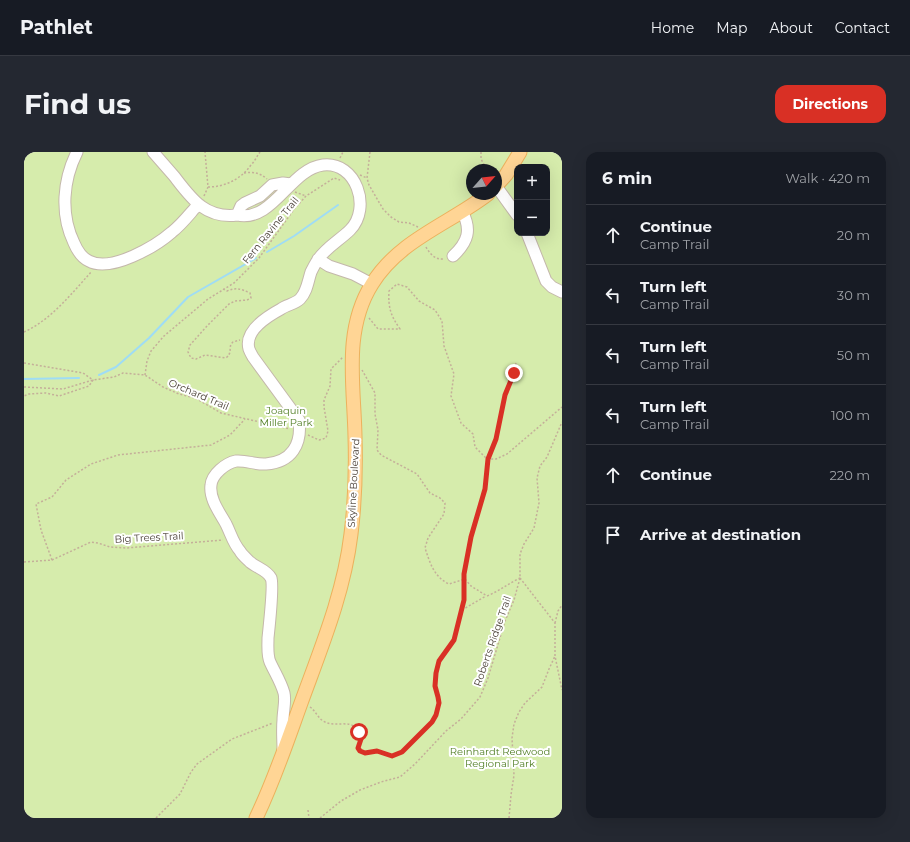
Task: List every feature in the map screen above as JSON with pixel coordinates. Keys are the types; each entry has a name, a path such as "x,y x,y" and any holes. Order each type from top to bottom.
{"main road":[{"path":"502,179 520,152"},
{"name":"Skyline Boulevard","path":"256,818 283,753 320,653 333,614 344,572 350,536 355,486 356,458 352,353 356,326 362,305 372,284 387,263 420,236 462,212 479,200"}],"lane":[{"path":"77,152 71,163 66,182 64,202 70,236 79,252 89,261 99,264 116,262 155,245 171,232 195,208 200,206"},
{"path":"153,152 185,192 200,206 219,214 230,216 248,215 257,212 281,196 291,184 307,171 322,165 330,164 344,169 350,175 360,195 361,211 354,226 327,249 318,259 311,272 309,283 300,299 267,318 253,331 249,340 249,348 253,357 299,420 299,440 295,450 288,456 276,462 266,464 235,461 226,465 214,477 211,486 217,508 240,552 251,563 268,573 272,580 268,654 285,694 283,753"},
{"path":"162,152 164,165"},
{"path":"237,215 241,206 260,196 272,185 283,183 291,184"},
{"path":"502,194 514,211"},
{"path":"453,256 466,239 468,231 468,225 462,212"},
{"path":"528,236 546,281 552,287 562,292"},
{"path":"318,259 329,266 353,274 372,284"}],"path":[{"path":"205,152 208,187 217,187 226,184 244,173 260,152"},
{"path":"370,152 367,178 369,185 380,204 391,217 398,222 409,223 419,227"},
{"path":"481,152 481,159 484,164"},
{"path":"244,173 254,172 262,175 272,185"},
{"name":"Fern Ravine Trail","path":"145,375 147,361 151,351 164,336 208,299 234,283 259,258 295,208 306,196 334,178 340,180 350,175"},
{"path":"24,332 31,329 56,311 99,264"},
{"path":"362,305 370,322 378,329 400,330 392,318 388,304 389,291 397,284 407,287 419,301 435,310 442,321 444,346 454,374 452,396 461,423 473,434 475,447 488,459 496,459 507,454 562,407"},
{"path":"223,289 227,291 234,288 240,288 250,293 251,298 247,300 235,301 229,304 190,345 188,352 191,358 196,359 205,355 226,358 231,351 231,344 233,342 249,340"},
{"name":"Orchard Trail","path":"94,380 114,377 123,373 145,375 163,387 178,394 195,398 221,413 300,431 319,440 326,438 328,431 324,400 330,386 331,369 341,358 352,353"},
{"path":"24,363 83,373 94,380"},
{"path":"302,702 313,709 327,724 352,725 356,728 362,736 358,748 360,751 365,753 377,751 392,756 398,755 432,722 436,715 439,703 435,686 437,667 439,661 454,640 462,610 465,579 464,574 471,537 485,489 488,459 498,433 501,412 516,363"},
{"path":"360,366 375,393 375,414 378,430 377,450 381,455 417,474 430,493 440,498 445,503 444,514 428,538 425,548 434,572 442,581 449,584 465,579"},
{"path":"24,387 63,388 94,380"},
{"path":"24,396 29,394 46,393 59,396 89,386 94,380"},
{"path":"52,560 41,530 36,504 52,497 66,480 91,464 118,455 211,445 230,435 244,420 247,419"},
{"name":"Roberts Ridge Trail","path":"320,818 341,801 360,790 400,777 415,764 446,731 461,719 480,697 488,678 505,621 514,600 520,578 520,554 524,544 534,528 539,503 537,478 540,466 547,457 562,422"},
{"name":"Big Trees Trail","path":"24,562 52,560 90,542 98,542 110,547 126,548 232,539"},
{"path":"462,610 487,596 498,592 508,584 520,578 555,623"},
{"path":"465,579 471,586 487,596"},
{"path":"562,605 555,623 555,656 562,690"},
{"path":"509,818 510,795 514,775 512,738 514,724 525,703 542,687 555,656"},
{"path":"156,818 180,794 191,772 197,764 232,739 283,720"},
{"path":"308,810 309,818"}],"green space":[{"name":"Joaquin Miller Park","path":"24,152 562,152 562,818 24,818"}],"waterway":[{"path":"267,252 294,236 338,205"},
{"path":"99,375 116,367 149,338 188,297 256,258"},
{"path":"24,379 79,378"}],"route":[{"path":"359,732 362,736 358,748 360,751 365,753 377,751 392,756 398,755 432,722 436,715 439,703 435,686 436,673 439,661 454,640 462,610 464,600 464,574 471,537 485,489 488,459 496,439 505,395 514,373"}],"park label":[{"name":"Reinhardt Redwood Regional Park","path":"500,756"}]}
